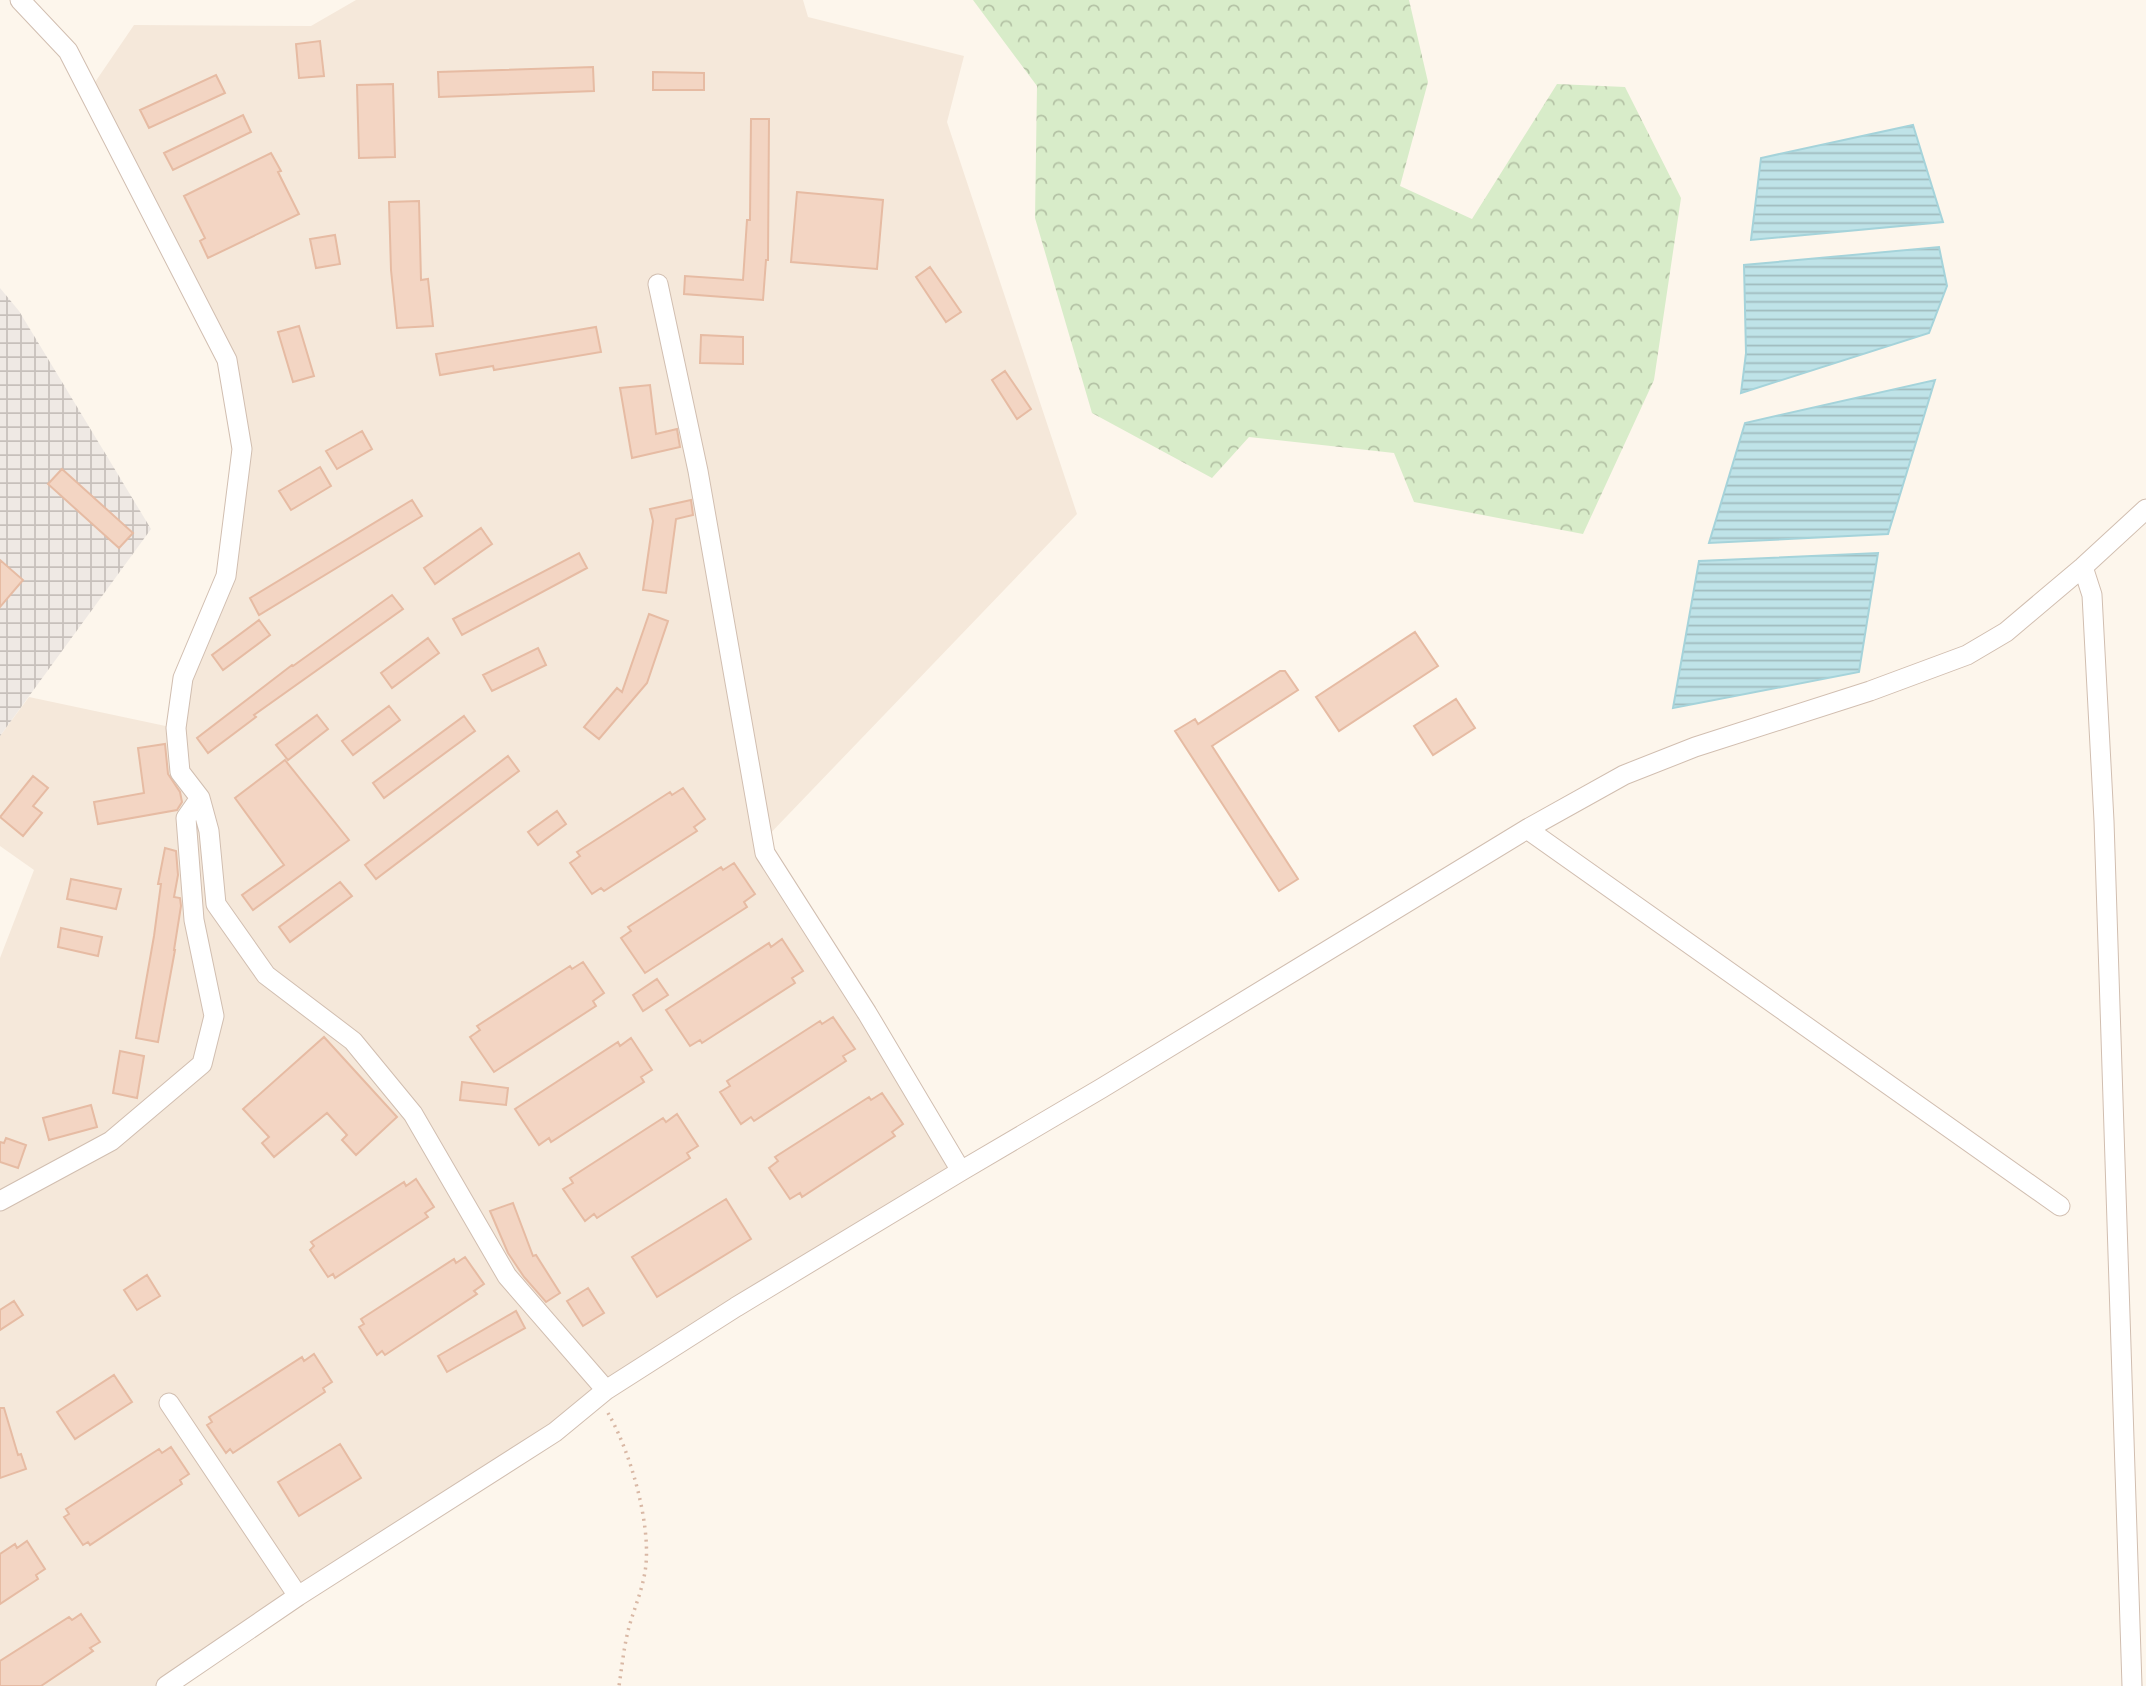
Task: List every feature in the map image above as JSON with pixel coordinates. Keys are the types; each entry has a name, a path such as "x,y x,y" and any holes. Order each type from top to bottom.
{"street":[{"path":"20,0 68,51 227,360 242,449 226,576 183,678 176,728 180,772 200,798 209,831 216,904 267,975 353,1041 413,1114 507,1276 601,1394"},
{"path":"658,284 698,471 765,853 867,1013 961,1171"},
{"path":"166,1686 298,1596 555,1432 601,1394 736,1307 1527,829 1624,775 1695,747 1870,691 1967,655 2006,632 2146,509"},
{"path":"2083,567 2092,595 2104,821 2132,1686"},
{"path":"0,1201 111,1141 202,1064 214,1016 194,920 186,818 200,798"},
{"path":"1527,829 2060,1206"},
{"path":"169,1403 298,1596"}],"path":[{"path":"601,1394 627,1454 641,1509 647,1549 643,1581 629,1627 619,1686"}],"shaded area":[{"path":"356,0 803,0 808,17 964,56 947,122 1077,514 763,841 961,1171 166,1686 0,1686 0,958 34,870 0,846 0,736 29,697 175,728 226,576 242,449 227,360 89,91 134,25 311,26"},
{"path":"0,288 19,311 151,529 0,736"}],"green space":[{"path":"973,0 1409,0 1428,82 1400,186 1472,219 1557,84 1625,87 1681,198 1654,380 1583,534 1414,502 1394,453 1249,437 1212,478 1092,413 1035,218 1037,86"}],"water":[{"path":"1913,125 1943,222 1751,240 1761,158"},
{"path":"1939,247 1947,286 1929,333 1741,393 1746,353 1744,265"},
{"path":"1935,380 1888,534 1709,543 1745,423"},
{"path":"1878,553 1859,672 1673,708 1699,561"}],"building":[{"path":"320,41 324,76 299,78 296,44"},
{"path":"593,67 594,91 439,97 438,72"},
{"path":"653,72 704,73 704,90 653,90"},
{"path":"216,75 225,93 149,128 140,110"},
{"path":"393,84 395,157 359,158 357,85"},
{"path":"243,115 251,132 173,170 164,153"},
{"path":"751,119 769,119 768,260 763,300 684,294 685,276 743,280 747,220 750,220"},
{"path":"271,153 299,214 208,258 200,241 205,238 184,196"},
{"path":"797,192 883,200 877,269 791,262"},
{"path":"419,201 421,280 428,279 433,326 397,328 391,270 389,202"},
{"path":"335,235 340,264 316,268 310,239"},
{"path":"930,267 961,312 946,322 916,277"},
{"path":"299,326 314,376 293,382 278,332"},
{"path":"596,327 601,352 494,370 493,366 440,375 436,354"},
{"path":"701,335 743,337 743,364 700,363"},
{"path":"1005,371 1031,409 1017,419 992,380"},
{"path":"650,385 656,434 677,429 680,447 632,458 620,388"},
{"path":"362,431 372,449 337,469 326,451"},
{"path":"320,467 331,486 291,510 279,491"},
{"path":"62,469 133,533 119,548 48,484"},
{"path":"412,500 422,516 259,615 250,598"},
{"path":"691,500 693,515 676,519 666,593 643,590 653,521 650,509"},
{"path":"481,528 492,544 435,584 424,568"},
{"path":"579,553 587,568 462,635 453,619"},
{"path":"0,560 23,580 0,607"},
{"path":"392,595 403,609 254,715 256,717 208,753 197,738 292,665"},
{"path":"649,614 668,621 647,683 599,739 584,727 617,688 622,692"},
{"path":"259,620 270,635 223,670 212,655"},
{"path":"1415,632 1438,666 1339,731 1316,697"},
{"path":"428,638 439,653 392,688 381,673"},
{"path":"538,648 546,665 492,691 483,675"},
{"path":"1280,671 1285,671 1298,690 1212,746 1298,879 1279,891 1175,731 1195,719 1198,724"},
{"path":"1456,699 1475,728 1433,755 1414,726"},
{"path":"389,706 400,720 353,755 342,741"},
{"path":"317,715 328,729 288,760 276,745"},
{"path":"464,716 475,731 384,798 373,783"},
{"path":"165,744 168,774 180,792 182,802 177,810 98,824 94,802 144,793 138,748"},
{"path":"508,756 519,771 376,879 365,865"},
{"path":"285,760 349,840 253,910 242,895 284,865 235,798"},
{"path":"33,776 48,788 33,806 42,813 23,836 0,817"},
{"path":"683,788 705,819 694,827 697,831 604,891 601,888 592,894 570,863 580,856 577,852 670,792 672,795"},
{"path":"557,811 566,824 538,845 528,832"},
{"path":"165,848 176,851 178,875 174,897 180,898 181,906 158,1042 136,1038 154,936 161,884 158,884"},
{"path":"734,863 755,894 744,902 747,907 645,973 621,938 631,931 628,927 721,867 723,870"},
{"path":"71,879 121,889 116,909 67,899"},
{"path":"340,882 352,896 290,942 279,927"},
{"path":"61,928 102,937 98,956 58,947"},
{"path":"782,939 803,971 792,978 795,983 702,1043 700,1040 690,1046 666,1010 769,943 771,947"},
{"path":"583,962 604,993 593,1001 596,1006 494,1072 470,1037 480,1030 477,1026 570,966 572,969"},
{"path":"657,979 668,995 643,1011 633,995"},
{"path":"833,1017 855,1049 843,1056 846,1061 754,1121 751,1117 741,1124 720,1092 730,1086 727,1081 820,1021 822,1024"},
{"path":"324,1037 397,1117 356,1155 342,1140 347,1135 327,1113 274,1157 262,1143 269,1137 243,1109"},
{"path":"631,1038 652,1070 641,1077 644,1082 551,1142 549,1138 539,1145 515,1109 618,1042 620,1046"},
{"path":"120,1051 144,1056 137,1098 113,1093"},
{"path":"462,1082 508,1088 506,1105 460,1100"},
{"path":"882,1093 903,1124 892,1132 895,1136 802,1197 800,1193 790,1199 769,1168 778,1161 775,1157 869,1097 871,1100"},
{"path":"91,1105 97,1127 49,1140 43,1118"},
{"path":"677,1114 698,1146 687,1153 690,1158 597,1218 594,1214 585,1221 563,1189 573,1183 570,1178 663,1118 666,1122"},
{"path":"6,1138 26,1145 18,1168 0,1162 0,1142 4,1143"},
{"path":"416,1179 434,1207 425,1213 428,1217 335,1278 333,1274 328,1277 310,1250 314,1246 311,1242 404,1182 406,1186"},
{"path":"726,1199 751,1239 657,1297 632,1257"},
{"path":"513,1203 533,1256 536,1255 560,1293 546,1302 508,1253 490,1211"},
{"path":"465,1257 484,1284 474,1291 477,1294 385,1355 382,1351 377,1355 359,1327 364,1324 361,1319 454,1259 456,1263"},
{"path":"147,1275 160,1296 137,1310 124,1290"},
{"path":"588,1288 604,1313 583,1326 567,1301"},
{"path":"14,1301 23,1315 0,1330 0,1310"},
{"path":"516,1311 525,1328 447,1372 438,1356"},
{"path":"314,1354 332,1382 323,1388 325,1392 233,1453 230,1449 226,1453 207,1425 212,1422 209,1417 302,1357 304,1361"},
{"path":"114,1375 132,1402 75,1439 57,1412"},
{"path":"0,1408 4,1408 18,1455 21,1454 26,1469 0,1478"},
{"path":"340,1444 361,1478 299,1516 278,1482"},
{"path":"171,1447 189,1474 180,1480 182,1484 90,1545 88,1542 83,1545 64,1517 69,1514 66,1509 159,1449 162,1453"},
{"path":"27,1541 45,1569 36,1575 38,1579 0,1604 0,1554 15,1544 17,1548"},
{"path":"81,1614 100,1642 90,1648 93,1651 41,1686 0,1686 0,1661 69,1617 72,1620"}]}
